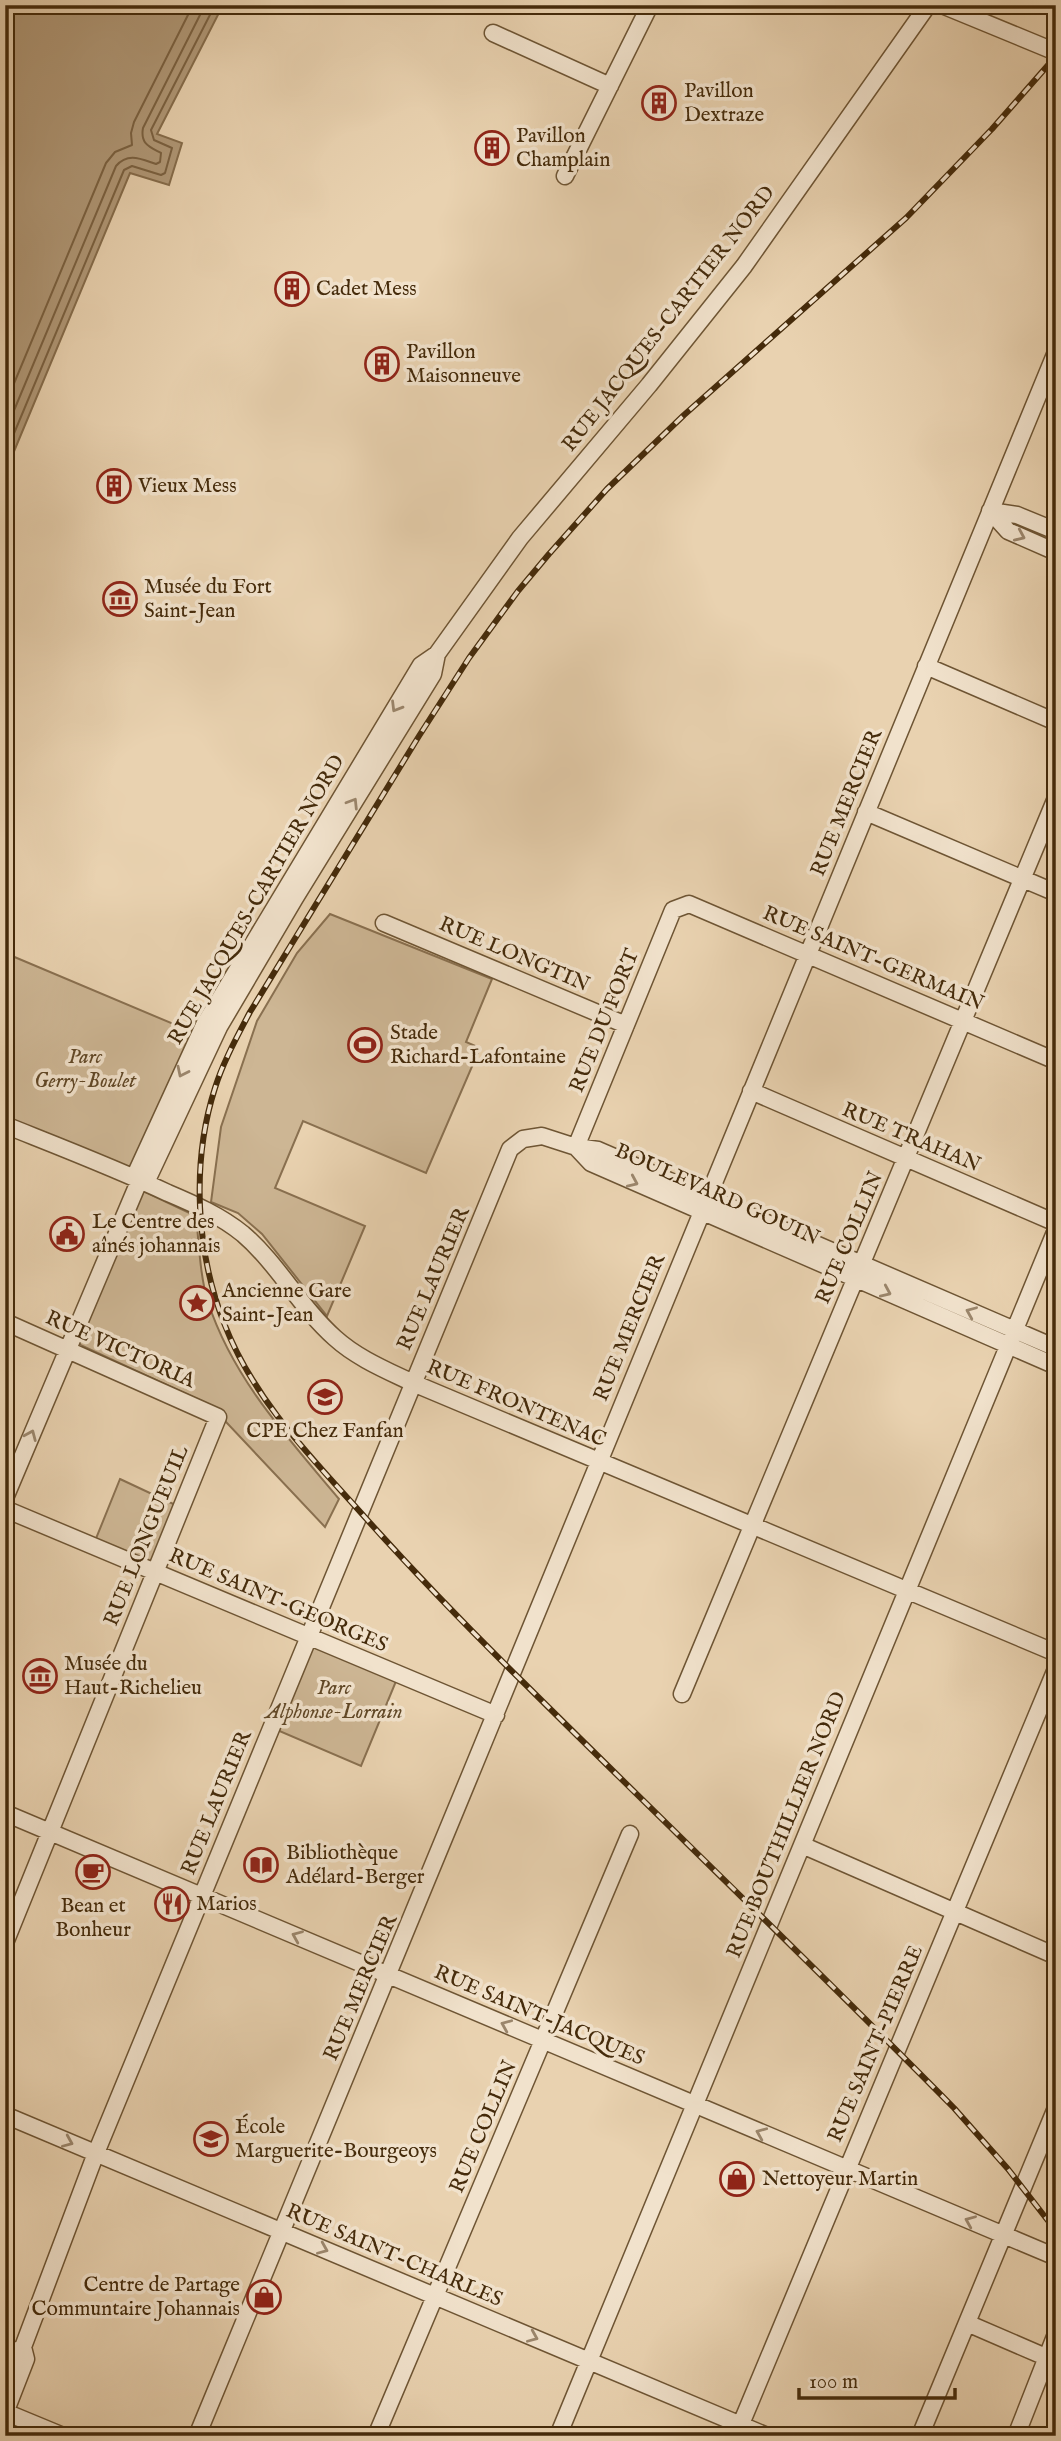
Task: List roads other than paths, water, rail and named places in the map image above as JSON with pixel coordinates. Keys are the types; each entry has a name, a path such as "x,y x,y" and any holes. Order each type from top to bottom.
{"street":[{"path":"565,176 627,58 650,5"},
{"name":"RUE JACQUES-CARTIER NORD","path":"5,1498 140,1180 149,1176 219,1027 433,674 437,654 520,538 649,385 744,266 928,5"},
{"path":"942,5 1056,52"},
{"path":"493,33 610,86"},
{"path":"585,137 603,120"},
{"name":"RUE MERCIER","path":"197,2436 389,1976 990,511 1053,374 1056,352"},
{"path":"990,511 1017,515 1056,531"},
{"path":"990,511 1008,531 1056,552"},
{"path":"926,666 1056,722"},
{"name":"RUE COLLIN","path":"682,1694 1056,798"},
{"path":"866,812 1056,893"},
{"name":"RUE SAINT-GERMAIN","path":"673,911 690,904 1056,1061"},
{"name":"RUE DU FORT","path":"576,1147 673,911"},
{"name":"RUE LONGTIN","path":"384,923 626,1025"},
{"name":"RUE TRAHAN","path":"751,1091 1056,1223"},
{"name":"RUE FRONTENAC","path":"5,1125 140,1180 200,1208 242,1234 277,1270 332,1336 351,1351 413,1383 1056,1653"},
{"name":"RUE LAURIER","path":"5,2413 26,2359 23,2347 96,2153 510,1149 523,1139 542,1136 576,1147"},
{"name":"BOULEVARD GOUIN","path":"576,1147 598,1150 704,1204 1011,1338 1056,1366"},
{"name":"RUE BOUTHILLIER NORD","path":"558,2436 1056,1230"},
{"name":"RUE VICTORIA","path":"5,1322 218,1417"},
{"name":"BOULEVARD GOUIN","path":"1011,1338 1056,1348"},
{"name":"RUE LONGUEUIL","path":"5,1943 218,1417"},
{"name":"RUE SAINT-GEORGES","path":"5,1509 496,1715"},
{"name":"RUE SAINT-PIERRE","path":"738,2430 1056,1669"},
{"name":"RUE SAINT-JACQUES","path":"5,1813 1056,2257"},
{"name":"RUE COLLIN","path":"376,2436 630,1834"},
{"path":"802,1845 1056,1956"},
{"path":"920,2436 1056,2108"},
{"name":"RUE SAINT-CHARLES","path":"7,2121 96,2153 589,2361 738,2430 766,2436"},
{"path":"967,2323 1048,2358"},
{"path":"1016,2436 1056,2334"},
{"name":"RUE LAURIER","path":"5,2376 14,2353 23,2347"},
{"path":"5,2413 63,2436"}],"water":[{"path":"5,5 223,5 157,134 182,143 169,185 130,173 5,473"}],"railway":[{"path":"1056,56 992,129 906,218 684,415 607,489 518,591 469,658 419,736 250,1012 226,1059 215,1088 202,1146 200,1176 200,1207 207,1266 224,1323 249,1374 280,1420 395,1551 480,1639 954,2108 1008,2169 1056,2231"},
{"path":"5,2425 31,2436"}],"place":[{"name":"Pavillon Dextraze","path":"659,103"},
{"name":"Pavillon Champlain","path":"492,148"},
{"name":"Cadet Mess","path":"292,289"},
{"name":"Pavillon Maisonneuve","path":"382,364"},
{"name":"Vieux Mess","path":"114,486"},
{"name":"Musée du Fort Saint-Jean","path":"120,599"},
{"name":"Stade Richard-Lafontaine","path":"365,1045"},
{"name":"Le Centre des aînés johannais","path":"67,1234"},
{"name":"Ancienne Gare Saint-Jean","path":"197,1303"},
{"name":"CPE Chez Fanfan","path":"325,1397"},
{"name":"Musée du Haut-Richelieu","path":"40,1676"},
{"name":"Bibliothèque Adélard-Berger","path":"261,1865"},
{"name":"Bean et Bonheur","path":"93,1872"},
{"name":"Marios","path":"172,1904"},
{"name":"École Marguerite-Bourgeoys","path":"211,2139"},
{"name":"Nettoyeur Martin","path":"737,2179"},
{"name":"Centre de Partage Communtaire Johannais","path":"264,2297"}],"park label":[{"name":"Parc Gerry-Boulet","path":"85,1069"},
{"name":"Parc Alphonse-Lorrain","path":"334,1700"}]}
